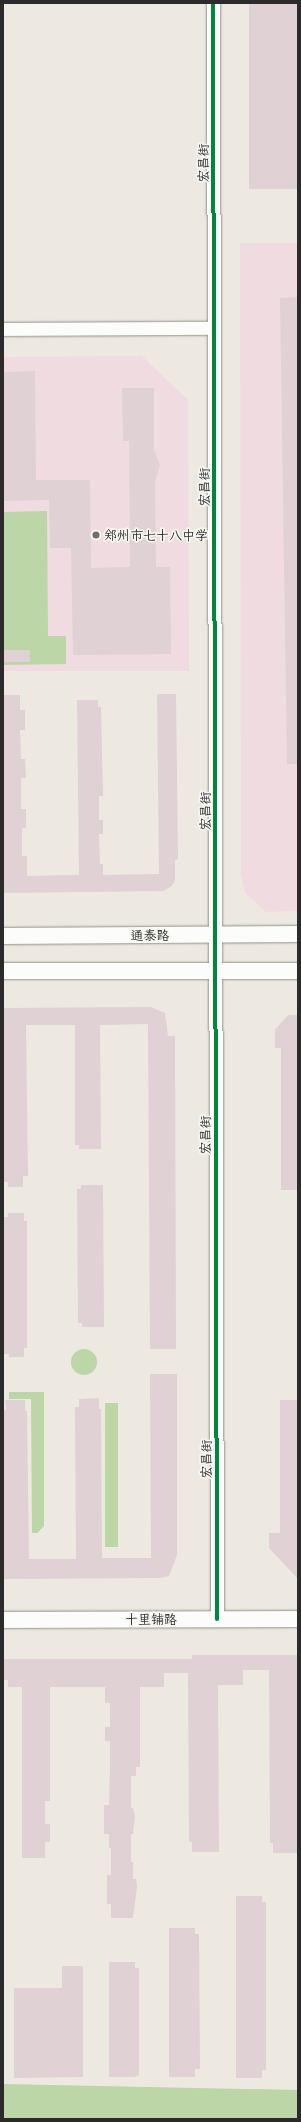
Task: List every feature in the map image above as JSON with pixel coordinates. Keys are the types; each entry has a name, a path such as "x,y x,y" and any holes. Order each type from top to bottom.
{"street":[{"name":"宏昌街","path":"212,3 217,1619"},
{"path":"3,328 213,328"},
{"name":"通泰路","path":"3,936 298,934"},
{"path":"3,971 298,972"},
{"name":"十里铺路","path":"3,1620 298,1619"}],"shaded area":[{"path":"240,243 298,243 298,911 266,912 245,893 241,874"},
{"name":"郑州市七十八中学","path":"142,356 188,400 189,671 3,671 3,357"}],"green space":[{"path":"47,511 48,636 66,636 66,664 3,665 3,512"},
{"path":"84,1349 93,1353 97,1362 93,1371 84,1375 75,1371 71,1362 75,1353"},
{"path":"9,1392 44,1392 44,1526 37,1533 32,1533 31,1399 9,1399"},
{"path":"105,1403 118,1403 118,1547 105,1547"},
{"path":"3,2084 298,2090 298,2119 3,2119"}],"building":[{"path":"249,3 298,3 298,189 249,189"},
{"path":"298,297 298,764 287,764 280,298"},
{"path":"35,371 36,480 90,480 91,568 130,567 129,441 123,441 122,388 154,388 154,450 160,465 155,483 156,567 170,567 171,654 73,655 71,548 50,548 49,500 3,501 3,372"},
{"path":"3,650 30,650 30,662 3,662"},
{"path":"157,694 176,694 178,859 175,860 175,880 172,886 163,891 3,893 3,695 20,695 20,710 25,710 25,730 20,730 21,759 25,759 26,778 21,778 21,809 26,809 26,828 22,828 22,856 27,856 27,876 79,875 77,700 98,700 98,707 101,707 103,796 99,796 99,820 103,820 103,834 99,834 100,864 103,864 103,875 159,874"},
{"path":"151,1007 165,1013 168,1036 175,1036 176,1349 150,1349 148,1024 100,1025 101,1149 79,1149 79,1145 75,1145 75,1025 26,1025 28,1176 23,1176 23,1187 8,1187 8,1182 3,1182 3,1008"},
{"path":"288,1015 298,1015 298,1190 281,1190 281,1048 275,1048 275,1030"},
{"path":"81,1185 103,1185 104,1327 82,1327 82,1323 78,1323 77,1189 81,1189"},
{"path":"8,1213 24,1213 24,1221 27,1221 27,1348 24,1348 24,1357 9,1357 9,1354 3,1354 3,1217 8,1217"},
{"path":"150,1374 177,1374 177,1555 169,1576 161,1578 3,1579 3,1410 6,1410 5,1400 25,1400 25,1411 27,1411 29,1559 76,1559 75,1407 79,1407 79,1399 99,1398 99,1409 101,1409 102,1558 151,1558"},
{"path":"280,1400 298,1400 298,1579 269,1548 269,1533 280,1533"},
{"path":"192,1655 298,1655 298,1853 273,1853 273,1843 270,1843 269,1670 243,1670 243,1685 218,1685 219,1852 192,1852 192,1842 189,1842 188,1673 164,1673 164,1687 140,1687 140,1767 136,1767 136,1776 131,1776 131,1808 133,1808 135,1816 133,1834 131,1834 131,1862 133,1862 133,1879 136,1879 137,1886 133,1918 111,1918 111,1904 107,1904 107,1875 111,1875 111,1848 109,1848 109,1834 104,1834 104,1805 109,1805 110,1768 110,1741 105,1741 105,1727 110,1727 110,1703 105,1703 105,1687 50,1687 50,1801 45,1801 45,1824 50,1824 50,1842 45,1842 45,1858 22,1858 22,1687 8,1687 8,1680 3,1680 3,1659 192,1659"},
{"path":"236,1896 262,1896 262,1902 266,1902 266,2070 262,2070 262,2078 236,2078"},
{"path":"169,1928 195,1928 195,1934 199,1934 200,2069 195,2069 195,2077 169,2077"},
{"path":"109,1962 135,1962 135,1968 139,1968 139,2075 135,2077 109,2077"},
{"path":"62,1966 83,1966 83,2077 14,2078 14,1988 62,1988"}],"cycle path":[{"path":"213,3 217,1619"}],"place":[{"name":"郑州市七十八中学","path":"96,535"}]}
